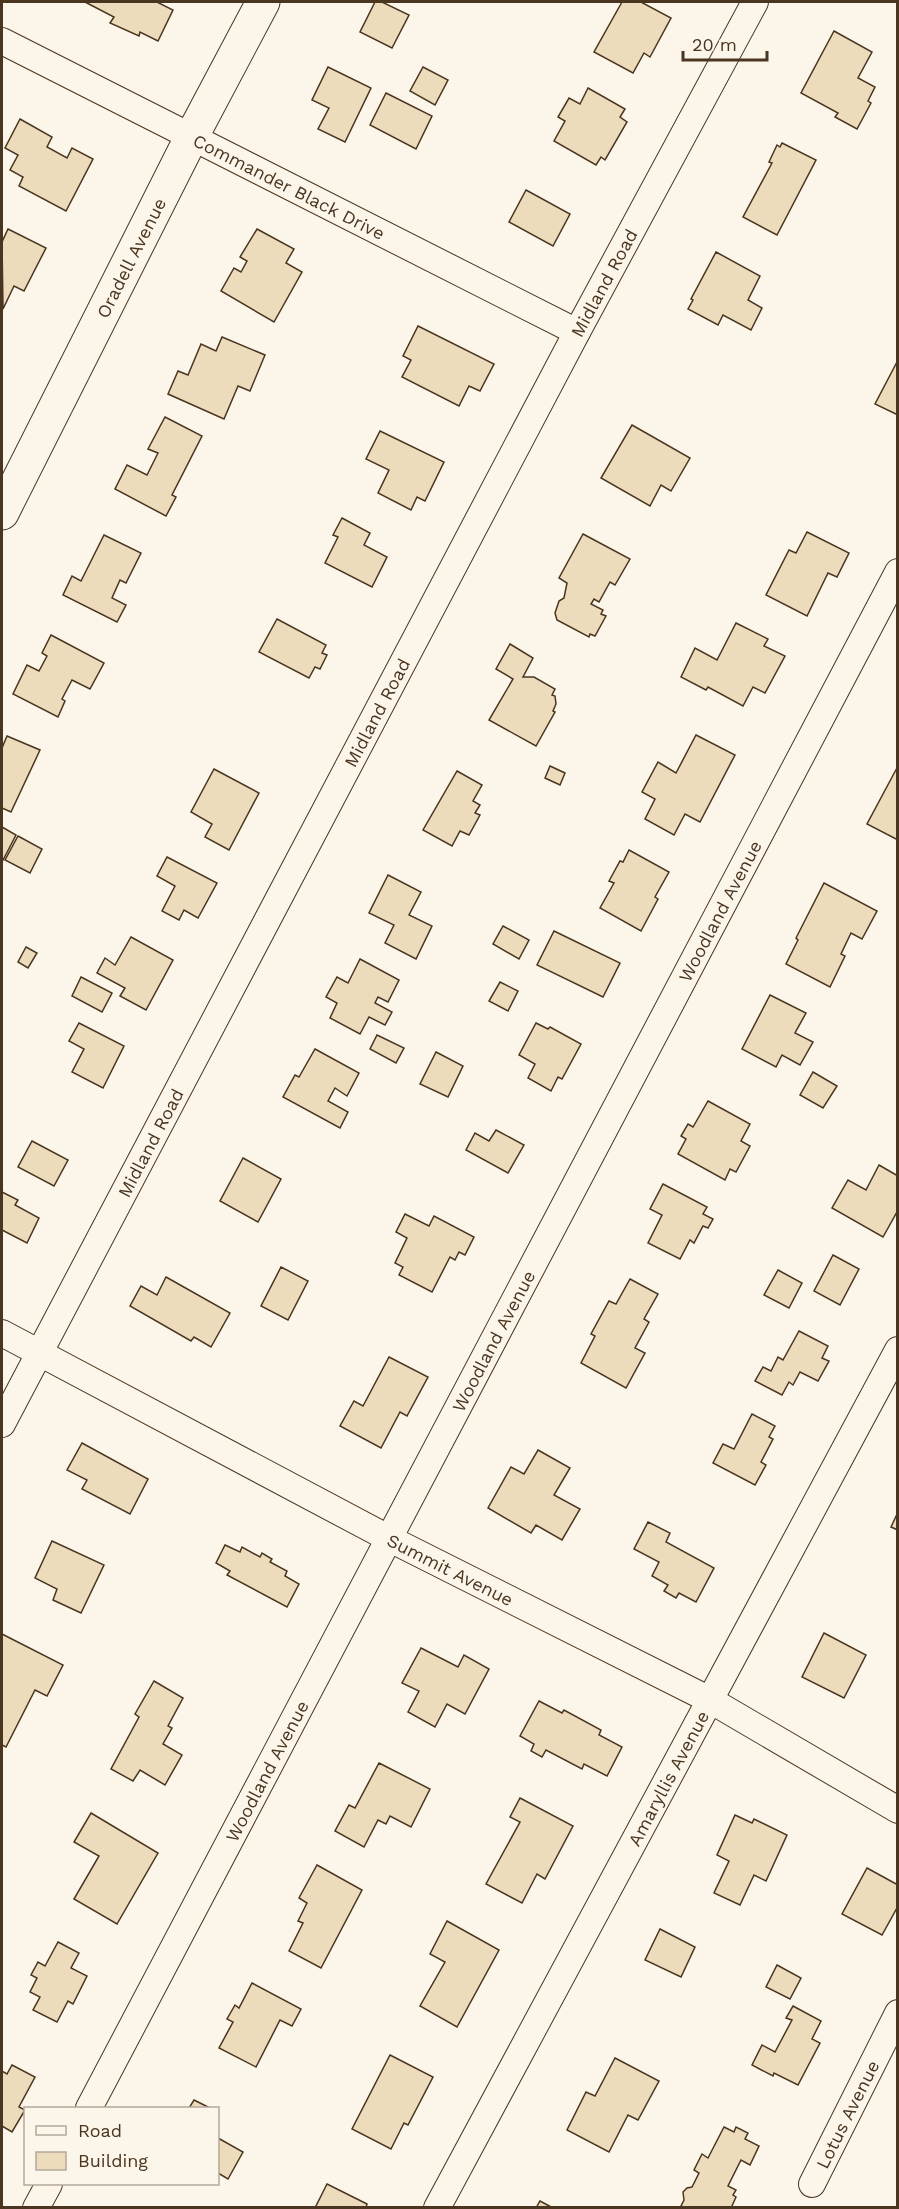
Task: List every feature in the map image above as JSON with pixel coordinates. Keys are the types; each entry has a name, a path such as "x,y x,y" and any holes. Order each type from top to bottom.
{"main road":[{"name":"Oradell Avenue","path":"6,494 263,2"}],"street":[{"name":"Midland Road","path":"2,1424 577,332 755,2"},
{"name":"Commander Black Drive","path":"2,41 577,332"},
{"name":"Woodland Avenue","path":"90,2107 897,572"},
{"name":"Summit Avenue","path":"2,1333 390,1539 710,1700 897,1810"},
{"name":"Amaryllis Avenue","path":"437,2208 897,1350"},
{"name":"Lotus Avenue","path":"812,2184 897,2013"},
{"path":"36,2208 48,2185"}],"building":[{"path":"85,2 157,2 173,10 158,41 140,32 139,36 110,23 114,17"},
{"path":"375,2 382,2 409,15 392,48 360,32"},
{"path":"622,2 641,2 671,18 650,57 644,53 633,73 594,52"},
{"path":"834,31 872,52 858,78 875,87 868,101 871,103 857,129 835,117 838,113 801,93"},
{"path":"328,67 371,88 345,142 318,129 329,108 312,100"},
{"path":"423,67 448,80 435,105 410,91"},
{"path":"588,88 625,109 620,117 627,122 605,160 601,157 596,165 554,141 565,121 558,117 569,98 580,104"},
{"path":"386,93 432,116 416,149 370,125"},
{"path":"20,119 52,137 47,147 67,158 72,148 93,159 66,211 19,186 23,177 10,170 18,155 5,148"},
{"path":"782,143 816,160 777,235 743,217 772,163 769,162 777,145 780,147"},
{"path":"526,190 570,214 553,246 509,222"},
{"path":"8,229 46,248 24,291 14,286 3,309 2,242"},
{"path":"257,229 294,249 286,263 302,272 274,322 221,291 234,268 241,272 247,261 240,257"},
{"path":"716,252 760,276 748,300 762,308 751,330 723,315 718,325 688,309"},
{"path":"418,326 494,364 480,391 469,386 459,406 402,377 411,360 403,356"},
{"path":"222,337 265,355 250,391 238,386 224,419 168,394 178,371 188,375 201,344 216,351"},
{"path":"898,360 898,415 875,404"},
{"path":"165,417 202,436 172,495 176,497 166,516 115,489 127,465 147,475 158,453 148,449"},
{"path":"632,425 690,458 671,491 661,485 650,506 601,478"},
{"path":"380,431 444,462 425,501 417,497 411,510 378,493 389,470 366,459"},
{"path":"342,518 370,533 364,545 387,557 372,587 325,563 338,537 333,535"},
{"path":"807,532 849,553 837,577 828,573 807,616 766,595 789,550 796,553"},
{"path":"583,534 630,559 615,585 610,582 599,602 594,599 591,604 603,610 601,614 606,616 595,636 590,634 589,637 557,620 555,613 559,601 564,598 567,583 559,578"},
{"path":"104,535 141,553 126,583 120,580 112,598 126,605 117,622 63,595 72,576 81,581"},
{"path":"277,619 326,645 322,653 327,655 320,669 315,667 309,678 259,652"},
{"path":"736,623 768,639 764,646 785,656 765,693 753,687 743,706 708,687 706,690 681,677 695,648 717,660"},
{"path":"51,635 104,663 90,689 72,680 62,699 65,701 58,717 13,694 27,665 39,671 47,656 42,653"},
{"path":"510,644 533,658 523,677 534,677 555,689 552,695 555,696 556,704 553,711 555,712 536,746 489,720 513,679 496,669"},
{"path":"696,735 735,755 700,822 685,814 674,835 645,819 655,799 642,792 658,762 676,773"},
{"path":"7,736 40,750 11,812 2,808 2,748"},
{"path":"550,766 565,773 560,785 545,778"},
{"path":"898,766 898,840 867,824"},
{"path":"214,769 259,793 229,850 205,837 212,824 191,812"},
{"path":"457,771 482,785 473,801 480,805 475,813 480,815 469,835 460,831 452,846 423,830"},
{"path":"2,827 16,835 3,860 2,859"},
{"path":"18,836 42,849 30,873 5,860"},
{"path":"629,850 669,872 655,897 658,899 641,931 600,908 614,883 609,881"},
{"path":"167,857 217,883 198,918 184,910 179,920 162,911 175,886 157,876"},
{"path":"388,875 421,892 409,915 432,926 416,959 385,943 394,925 369,913"},
{"path":"824,883 877,911 862,939 851,933 841,954 845,956 830,987 786,964 798,940 796,938"},
{"path":"503,926 529,940 519,959 493,944"},
{"path":"554,931 620,963 603,997 537,965"},
{"path":"131,937 173,960 146,1010 120,996 125,988 97,973 105,958 115,965"},
{"path":"26,947 37,953 28,968 18,962"},
{"path":"360,959 399,980 388,1002 378,997 375,1003 392,1012 385,1025 369,1017 360,1034 330,1018 337,1003 326,997 337,977 348,983"},
{"path":"81,977 112,993 102,1012 72,996"},
{"path":"500,982 518,991 508,1011 489,1001"},
{"path":"770,995 806,1013 795,1033 813,1042 800,1065 782,1055 776,1067 742,1049"},
{"path":"79,1023 124,1046 103,1088 72,1072 84,1049 69,1041"},
{"path":"536,1023 548,1029 550,1027 581,1044 562,1079 558,1077 551,1091 528,1078 535,1064 519,1055"},
{"path":"377,1035 404,1048 396,1063 370,1049"},
{"path":"315,1049 359,1073 347,1096 335,1088 328,1101 348,1112 340,1128 283,1097 295,1075 299,1077"},
{"path":"436,1052 463,1066 448,1097 420,1084"},
{"path":"813,1072 837,1086 823,1108 800,1095"},
{"path":"708,1101 750,1124 741,1141 750,1146 736,1172 730,1169 725,1180 678,1154 686,1139 681,1136 688,1124 693,1127"},
{"path":"496,1130 524,1145 508,1173 466,1150 475,1133 489,1141"},
{"path":"32,1141 68,1160 54,1186 18,1167"},
{"path":"243,1158 281,1179 258,1222 220,1201"},
{"path":"879,1165 898,1176 898,1210 883,1237 832,1208 848,1180 866,1190"},
{"path":"663,1184 707,1207 703,1214 713,1219 708,1228 703,1226 694,1243 690,1240 680,1259 648,1243 662,1215 650,1209"},
{"path":"2,1192 18,1200 15,1205 39,1218 27,1243 2,1230"},
{"path":"405,1214 429,1226 434,1216 474,1237 465,1255 459,1252 455,1260 450,1257 432,1292 399,1275 403,1267 395,1263 407,1238 396,1232"},
{"path":"833,1255 859,1269 840,1305 814,1291"},
{"path":"281,1267 308,1281 288,1320 261,1306"},
{"path":"778,1270 802,1283 789,1308 764,1295"},
{"path":"166,1277 230,1313 211,1347 194,1337 191,1341 130,1306 141,1286 157,1295"},
{"path":"630,1279 658,1294 644,1319 649,1322 635,1348 645,1353 626,1388 581,1363 595,1336 591,1334 609,1301 616,1304"},
{"path":"799,1331 828,1346 822,1358 829,1361 818,1381 800,1372 793,1385 789,1382 782,1395 755,1381 763,1367 771,1371 778,1357 783,1360"},
{"path":"389,1357 428,1377 407,1416 400,1412 381,1448 340,1426 354,1401 363,1406"},
{"path":"752,1414 775,1426 769,1437 773,1439 761,1462 766,1465 755,1485 713,1463 723,1444 734,1449"},
{"path":"82,1443 148,1479 130,1514 82,1489 87,1480 67,1470"},
{"path":"538,1450 570,1468 554,1495 580,1509 562,1540 536,1525 531,1533 488,1508 511,1467 524,1474"},
{"path":"898,1512 898,1530 891,1527"},
{"path":"648,1522 670,1533 666,1542 714,1568 696,1602 679,1593 676,1598 664,1591 668,1585 652,1576 659,1562 634,1549"},
{"path":"52,1541 104,1565 81,1613 53,1600 57,1589 35,1578"},
{"path":"225,1545 240,1552 242,1547 260,1557 262,1553 272,1559 270,1562 287,1571 285,1576 299,1584 287,1607 227,1575 230,1571 216,1563"},
{"path":"824,1633 866,1655 844,1698 802,1677"},
{"path":"2,1634 63,1665 47,1696 35,1690 6,1747 2,1745"},
{"path":"421,1648 458,1667 464,1655 489,1669 465,1714 447,1704 435,1727 408,1712 419,1691 402,1683"},
{"path":"154,1681 183,1698 168,1726 172,1728 163,1744 182,1755 165,1785 140,1770 133,1781 111,1769 139,1717 135,1714"},
{"path":"539,1701 562,1713 564,1710 601,1730 599,1735 622,1747 607,1776 584,1764 582,1769 546,1750 542,1757 531,1751 534,1744 520,1736"},
{"path":"379,1763 430,1789 411,1827 390,1816 386,1824 378,1820 364,1847 335,1831 349,1805 355,1808"},
{"path":"520,1798 573,1826 545,1879 537,1874 522,1903 486,1884 520,1822 510,1817"},
{"path":"91,1813 158,1853 117,1924 74,1899 99,1856 74,1842"},
{"path":"735,1815 752,1823 754,1819 787,1835 766,1881 754,1875 740,1905 714,1893 729,1861 717,1855"},
{"path":"317,1865 362,1890 321,1968 289,1951 303,1923 298,1921 307,1903 299,1898"},
{"path":"867,1868 898,1885 898,1906 882,1935 842,1914"},
{"path":"447,1921 499,1950 457,2027 420,2006 445,1962 430,1954"},
{"path":"660,1929 695,1947 681,1977 645,1960"},
{"path":"58,1942 79,1953 71,1968 87,1976 73,2004 68,2001 57,2022 33,2010 40,1997 30,1992 37,1978 31,1975 38,1962 45,1966"},
{"path":"777,1965 801,1978 790,1999 766,1987"},
{"path":"252,1983 301,2009 292,2026 280,2020 256,2067 219,2048 233,2022 227,2019 235,2005 239,2008"},
{"path":"793,2006 821,2021 812,2039 820,2043 798,2085 752,2065 762,2045 775,2052 792,2020 786,2018"},
{"path":"390,2055 433,2077 408,2125 404,2123 391,2149 352,2129"},
{"path":"615,2058 659,2081 638,2120 628,2115 609,2152 567,2130 586,2092 595,2096"},
{"path":"12,2065 35,2077 19,2107 24,2112 12,2132 2,2126 2,2071 7,2074"},
{"path":"194,2100 208,2107 190,2107"},
{"path":"724,2127 734,2132 736,2127 748,2133 745,2139 759,2146 750,2165 741,2160 728,2186 736,2190 733,2195 736,2197 731,2208 685,2208 681,2206 684,2200 683,2192 692,2187 699,2173 694,2170 702,2154 708,2158"},
{"path":"219,2139 243,2152 228,2179 219,2174"},
{"path":"327,2184 367,2204 366,2208 315,2208"},
{"path":"540,2201 553,2208 536,2208"}]}
